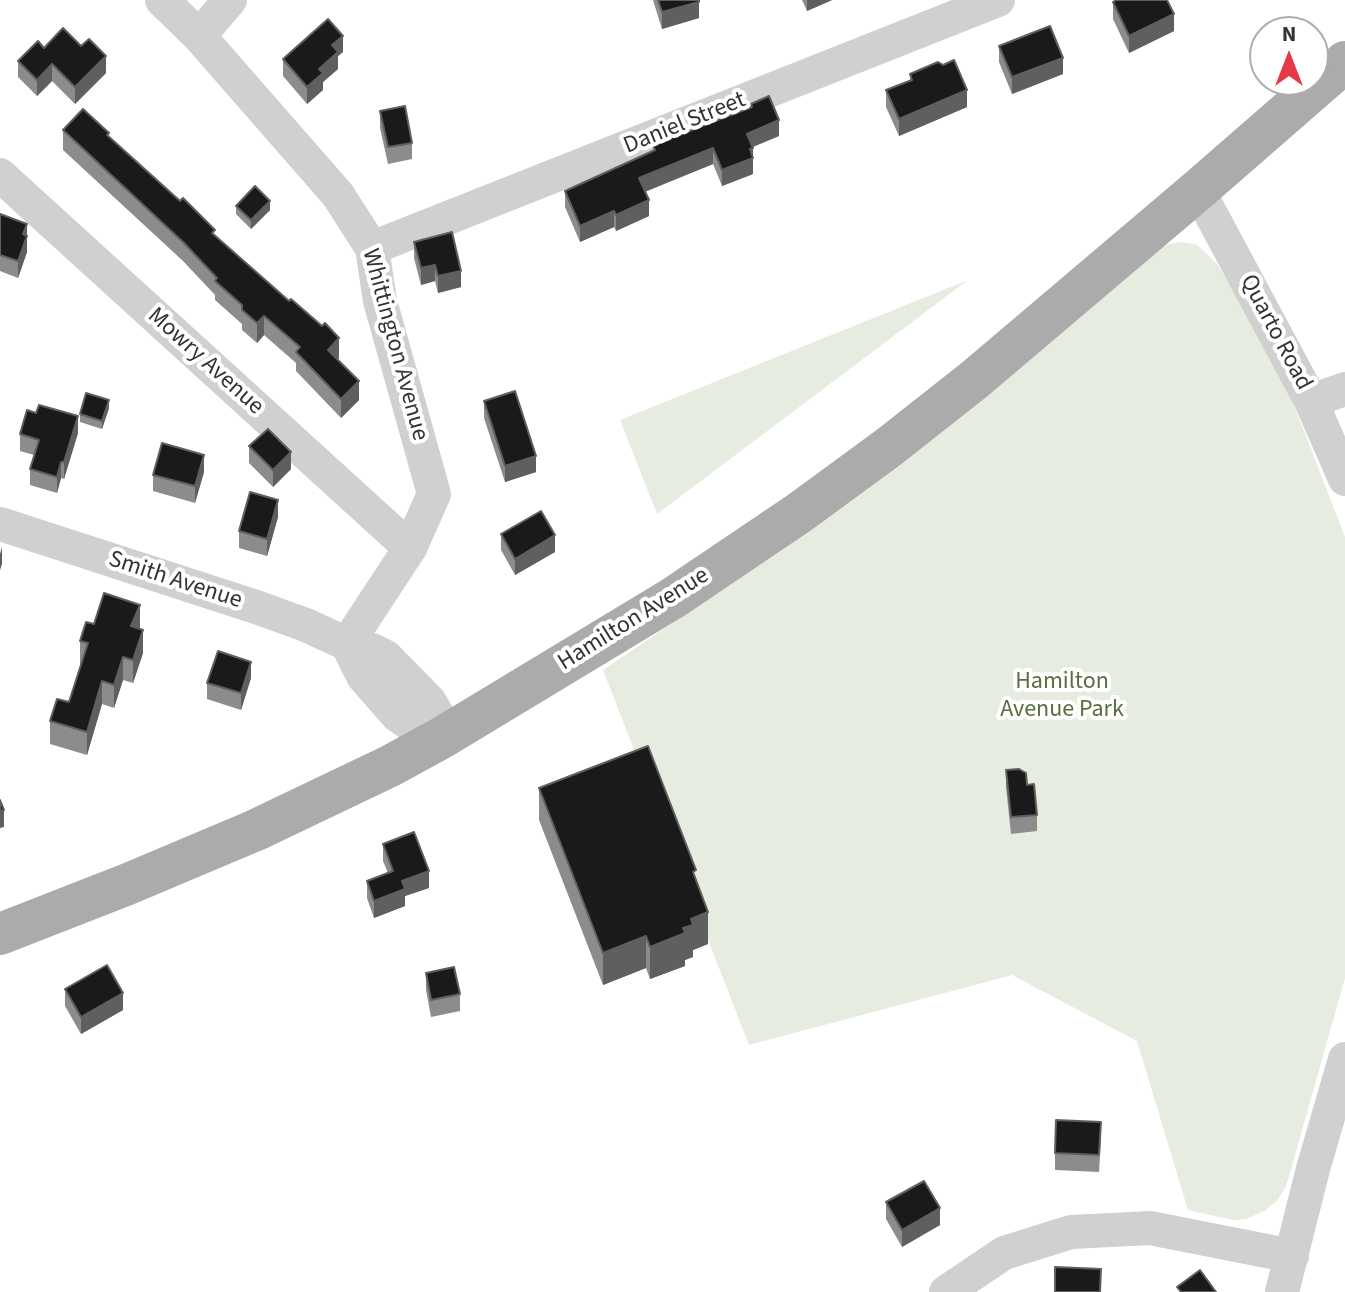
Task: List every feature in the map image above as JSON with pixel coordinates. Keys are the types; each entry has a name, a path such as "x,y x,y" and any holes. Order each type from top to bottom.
{"main road":[{"name":"Hamilton Avenue","path":"0,934 256,830 390,766 673,598 812,503 974,380 1345,62"}],"street":[{"name":"Whittington Avenue","path":"162,0 199,36 338,195 372,248 380,301 434,494 410,548 347,644"},
{"path":"199,36 230,0"},
{"name":"Daniel Street","path":"372,248 998,0"},
{"name":"Mowry Avenue","path":"0,175 410,548"},
{"name":"Quarto Road","path":"1198,190 1311,401 1345,479"},
{"path":"1311,401 1345,389"},
{"name":"Smith Avenue","path":"0,524 256,607 347,644 372,650 386,657 430,702 443,737"},
{"path":"1282,1292 1345,1059"},
{"path":"946,1292 1004,1253 1071,1232 1150,1228 1292,1256"}],"green space":[{"name":"Hamilton Avenue Park","path":"1177,242 1195,244 1217,264 1259,332 1294,405 1345,537 1345,978 1284,1190 1276,1202 1264,1211 1246,1219 1233,1220 1188,1210 1137,1041 1012,975 749,1045 603,670 808,532 901,463 1161,247"},
{"path":"968,280 657,514 620,420"}],"building":[{"path":"658,0 699,0 699,2 662,12"},
{"path":"1167,0 1174,14 1129,36 1113,2"},
{"path":"328,19 343,36 332,45 338,52 319,69 323,73 307,87 283,59"},
{"path":"1050,26 1063,58 1012,77 999,46"},
{"path":"63,28 81,46 89,39 106,56 75,87 52,64 37,80 18,61 38,41 44,48"},
{"path":"954,60 967,90 899,119 886,90 912,80 910,74 938,62 943,65"},
{"path":"769,96 779,120 747,134 753,148 750,149 753,158 722,170 713,148 639,178 649,200 616,215 614,211 580,226 565,191 655,150 653,145 752,107 751,104"},
{"path":"405,106 412,143 388,147 380,111"},
{"path":"83,109 180,201 183,198 215,230 212,233 289,301 291,299 322,326 325,323 339,338 328,350 359,381 341,399 296,352 300,347 264,316 257,323 242,310 242,305 215,281 217,278 183,242 63,130"},
{"path":"255,186 270,201 251,220 236,206"},
{"path":"0,214 27,224 23,234 27,236 18,261 0,255"},
{"path":"452,232 461,271 438,276 435,265 421,268 414,242"},
{"path":"515,391 536,456 505,466 484,401"},
{"path":"86,393 109,400 102,421 80,414"},
{"path":"39,405 78,416 57,477 30,469 39,440 20,434 27,410 36,413"},
{"path":"268,429 291,452 273,470 249,446"},
{"path":"162,443 204,455 195,486 153,475"},
{"path":"250,492 278,500 267,539 239,531"},
{"path":"541,511 555,535 515,559 501,534"},
{"path":"104,593 140,605 131,626 143,630 133,660 123,657 114,685 102,681 87,732 50,721 57,699 69,702 88,643 80,641 86,622 94,624"},
{"path":"218,651 251,662 241,693 207,683"},
{"path":"648,746 696,870 693,872 708,912 691,919 693,925 683,928 685,933 650,947 646,936 603,953 539,788"},
{"path":"1019,769 1026,773 1027,785 1034,784 1037,815 1011,817 1006,770"},
{"path":"414,832 429,871 402,881 405,889 374,901 367,881 393,871 383,844"},
{"path":"107,965 123,993 81,1017 65,989"},
{"path":"454,967 460,994 431,1000 426,973"},
{"path":"1056,1120 1101,1122 1099,1155 1055,1153"},
{"path":"924,1181 940,1208 902,1230 886,1202"},
{"path":"1055,1267 1101,1269 1100,1292 1055,1292"},
{"path":"1200,1270 1216,1292 1181,1292 1177,1287"}]}
